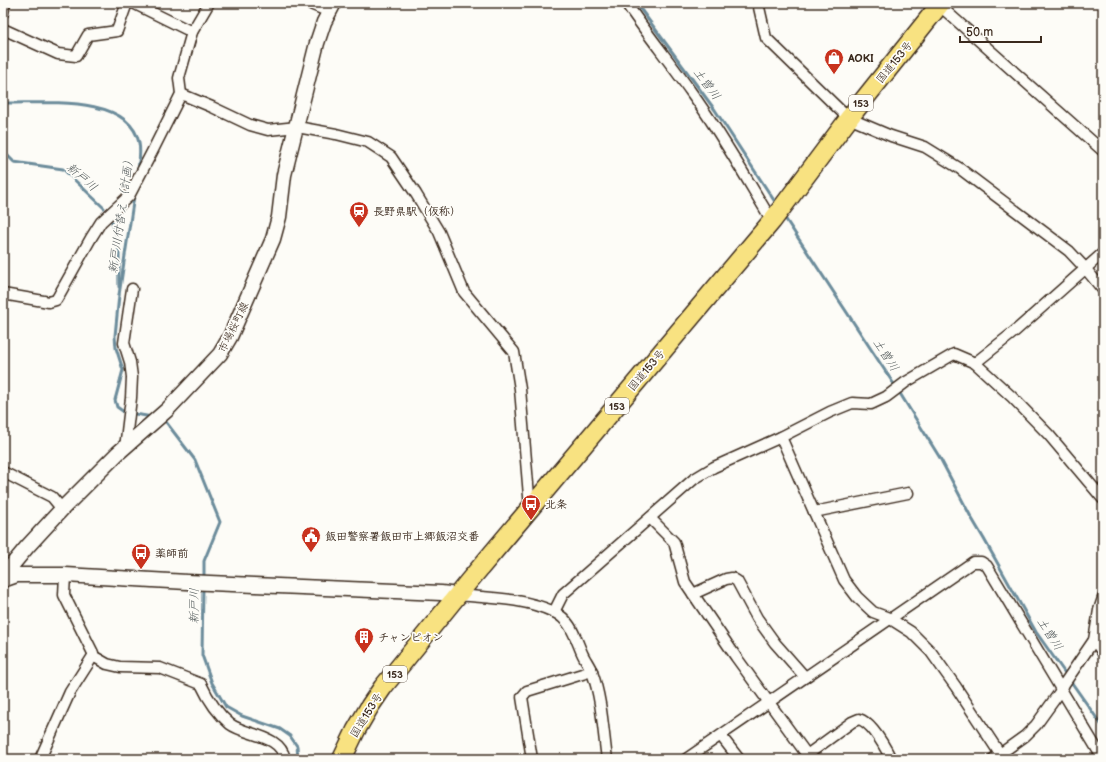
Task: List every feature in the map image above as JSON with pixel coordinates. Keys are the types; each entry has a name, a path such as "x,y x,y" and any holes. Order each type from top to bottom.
{"highway":[{"name":"国道153号","path":"342,759 370,706 458,595 530,508 777,215 850,117 940,4"}],"main road":[{"path":"313,3 332,7"},
{"name":"市場桜町線","path":"3,576 62,509 124,448 167,410 220,354 230,337 272,239 279,217 284,175 317,43 324,22 332,7"},
{"path":"3,580 17,575 65,575 458,595"}],"street":[{"path":"3,13 5,3"},
{"path":"3,29 58,54 76,56 88,35 117,31 127,3"},
{"path":"133,3 192,32"},
{"path":"3,294 49,302 56,300 101,222 128,196 181,94 179,78 192,32 209,3"},
{"path":"626,3 640,24 692,92 735,159 777,215"},
{"path":"758,3 766,38 844,114 891,136 925,147 959,168 1069,251 1103,290"},
{"path":"940,4 1103,151"},
{"path":"181,94 250,125 268,130 297,127 336,134 368,142 391,157 439,232 464,292 514,352 520,389 530,508"},
{"path":"976,363 1014,332 1103,253"},
{"path":"124,448 132,376 130,362 124,343 132,289"},
{"path":"554,612 563,594 694,479 741,454 781,437 830,412 852,403 872,404 954,354 976,363 1012,397 1049,435 1103,499"},
{"path":"781,437 844,580 857,597 873,612 889,618 911,632 931,652 1000,757 1036,725 1094,640 1099,610 1103,598"},
{"path":"3,472 52,497 62,509"},
{"path":"814,512 908,493"},
{"path":"650,518 674,542 685,582 736,657 809,757 852,722 859,719 865,721 871,727 891,759"},
{"path":"686,759 769,703 889,618 973,562 981,562 987,566 1063,687 1103,759"},
{"path":"40,759 70,692 93,656 93,652 64,595 65,575"},
{"path":"693,594 726,579 732,578 737,581 757,618 775,643 805,677"},
{"path":"458,595 519,600 554,612 567,622 592,671 599,693 607,759"},
{"path":"1094,640 1103,653"},
{"path":"93,656 107,664 120,667 160,668 201,684 215,709 231,724 276,744 284,753 285,759"},
{"path":"532,759 522,697 527,691 592,671"},
{"path":"721,736 739,759"}],"waterway":[{"name":"土曽川","path":"636,3 715,110 777,205"},
{"name":"新戸川付替え（計画）","path":"3,103 60,103 81,105 101,109 119,116 132,127 139,143 140,153 138,170"},
{"name":"新戸川","path":"3,151 14,162 63,169 104,208"},
{"name":"新戸川付替え（計画）","path":"119,295 134,196"},
{"name":"土曽川","path":"783,215 901,395 940,458 971,517 1036,632 1103,727"},
{"name":"新戸川","path":"112,222 117,235 118,243 119,287"},
{"name":"新戸川","path":"119,295 115,336 116,348 123,370 115,400 117,407 124,412 152,417"},
{"name":"新戸川","path":"166,422 195,460 220,522 204,561 204,578"},
{"name":"新戸川","path":"203,586 202,655 212,683 226,707 242,716 280,729 290,736 297,746 298,759"}],"place":[{"name":"AOKI","path":"834,75"},
{"name":"長野県駅（仮称）","path":"359,228"},
{"name":"北条","path":"531,521"},
{"name":"飯田警察署飯田市上郷飯沼交番","path":"311,553"},
{"name":"薬師前","path":"141,570"},
{"name":"チャンピオン","path":"364,654"}]}
